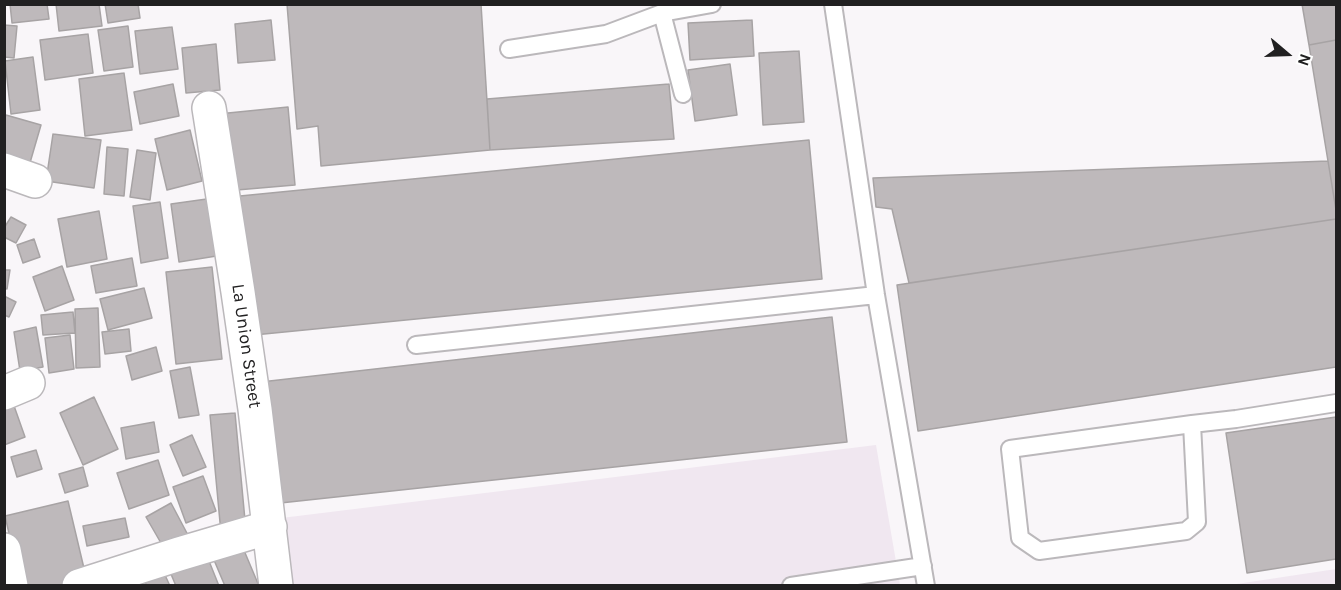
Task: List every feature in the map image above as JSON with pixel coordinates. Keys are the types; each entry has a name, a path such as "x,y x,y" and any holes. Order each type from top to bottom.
{"street":[{"name":"La Union Street","path":"210,108 238,292 276,585"},
{"path":"4,170 34,181"},
{"path":"79,585 270,527"},
{"path":"4,550 11,585"}],"lane":[{"path":"509,49 606,34 662,13 712,4"},
{"path":"833,4 876,295 926,585"},
{"path":"662,13 683,94"},
{"path":"416,345 876,295"},
{"path":"1192,424 1197,522 1186,531 1039,551 1020,538 1010,449 1192,424 1236,419 1336,403"},
{"path":"791,585 923,566"}],"shaded area":[{"path":"876,445 900,585 275,585 265,520"},
{"path":"1336,569 1336,585 1230,585"}],"building":[{"path":"10,4 47,4 49,19 12,23"},
{"path":"56,4 99,4 102,26 59,31"},
{"path":"105,4 138,4 140,18 108,23"},
{"path":"287,4 481,4 490,150 321,166 318,126 297,129"},
{"path":"1302,4 1336,4 1336,40 1309,45"},
{"path":"271,20 275,60 238,63 235,24"},
{"path":"752,20 754,56 690,60 688,23"},
{"path":"4,25 17,26 14,58 4,57"},
{"path":"128,26 133,67 104,71 98,30"},
{"path":"172,27 178,69 140,74 135,31"},
{"path":"88,34 93,73 45,80 40,40"},
{"path":"1336,40 1336,210 1309,45"},
{"path":"216,44 220,90 186,93 182,48"},
{"path":"799,51 804,122 763,125 759,53"},
{"path":"33,57 40,110 11,114 5,61"},
{"path":"730,64 737,115 695,121 688,70"},
{"path":"124,73 132,130 85,136 79,79"},
{"path":"173,84 179,116 140,124 134,92"},
{"path":"669,84 674,139 490,150 487,99"},
{"path":"288,107 295,185 225,191 218,114"},
{"path":"6,115 41,125 27,173 4,166"},
{"path":"190,130 202,181 167,190 155,139"},
{"path":"53,134 101,140 94,188 46,181"},
{"path":"809,140 822,279 254,335 240,196"},
{"path":"107,147 128,149 124,196 104,194"},
{"path":"137,150 156,153 150,200 130,197"},
{"path":"1328,161 1336,219 909,283 892,209 876,207 873,178"},
{"path":"221,197 229,254 179,262 171,204"},
{"path":"160,202 168,258 141,263 133,206"},
{"path":"99,211 107,259 67,267 58,219"},
{"path":"11,217 26,225 16,243 4,237 4,228"},
{"path":"1336,219 1336,367 918,431 897,285"},
{"path":"34,239 40,257 23,263 17,245"},
{"path":"132,258 137,286 96,293 91,266"},
{"path":"62,266 74,300 45,311 33,277"},
{"path":"212,267 222,359 176,364 166,272"},
{"path":"4,270 10,270 7,289 4,288"},
{"path":"144,288 152,318 108,330 100,299"},
{"path":"4,296 16,302 9,317 4,315"},
{"path":"98,308 100,367 76,368 75,309"},
{"path":"73,312 75,333 43,335 41,315"},
{"path":"832,317 847,442 271,504 252,383"},
{"path":"36,327 43,367 20,371 14,332"},
{"path":"129,329 131,351 105,354 102,332"},
{"path":"70,335 74,369 49,373 45,338"},
{"path":"156,347 162,371 132,380 126,356"},
{"path":"190,367 199,415 179,418 170,371"},
{"path":"94,397 118,449 83,465 60,413"},
{"path":"13,403 25,437 4,445 4,406"},
{"path":"235,413 246,531 221,533 210,415"},
{"path":"1336,417 1336,559 1247,573 1226,433"},
{"path":"154,422 159,452 126,459 121,428"},
{"path":"192,435 206,467 183,476 170,445"},
{"path":"36,450 42,469 17,477 11,457"},
{"path":"158,460 169,495 129,509 117,473"},
{"path":"83,467 88,486 65,493 59,474"},
{"path":"203,476 216,511 186,523 173,487"},
{"path":"68,501 87,581 67,586 21,586 5,516"},
{"path":"171,503 189,537 165,550 146,517"},
{"path":"125,518 129,537 87,546 83,526"},
{"path":"243,548 259,586 225,586 214,560"},
{"path":"205,551 219,586 176,586 168,567"},
{"path":"164,573 170,586 147,586 145,582"}]}
